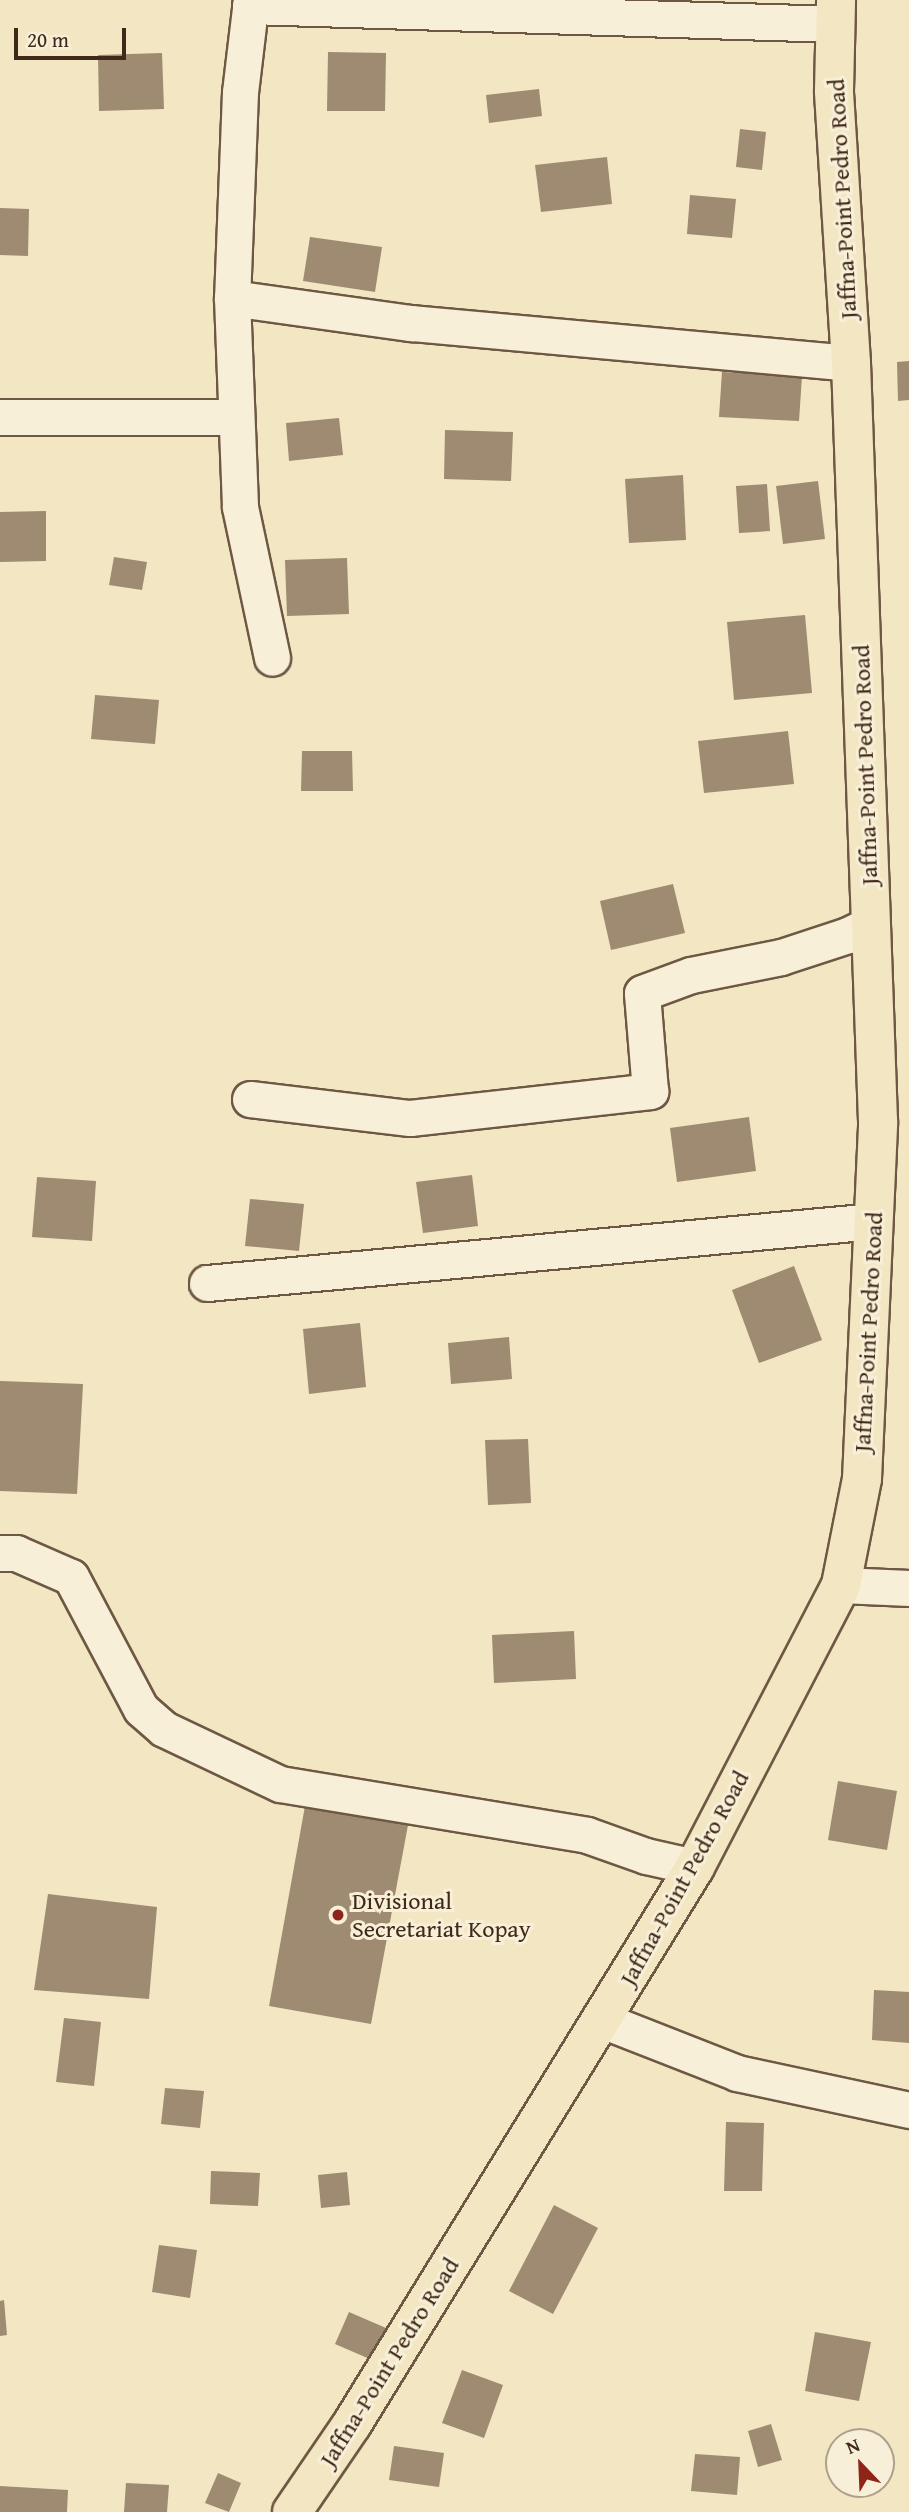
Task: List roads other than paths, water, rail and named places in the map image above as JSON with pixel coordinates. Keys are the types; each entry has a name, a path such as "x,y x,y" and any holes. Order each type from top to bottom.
{"main road":[{"name":"Jaffna-Point Pedro Road","path":"292,2512 359,2413 695,1867 841,1585 862,1479 878,1121 851,363 834,91 836,12"}],"street":[{"path":"272,658 240,507 232,298 240,92 250,3 836,12"},
{"path":"232,298 411,323 851,363"},
{"path":"0,417 236,417"},
{"path":"250,1099 410,1118 650,1091 642,992 691,975 781,957 848,935 871,924"},
{"path":"207,1283 874,1221"},
{"path":"0,1553 16,1553 71,1577 141,1709 164,1729 280,1784 587,1835 646,1856 695,1867"},
{"path":"841,1585 909,1588"},
{"path":"603,2020 737,2073 909,2110"}],"place":[{"name":"Divisional Secretariat Kopay","path":"338,1915"}]}
